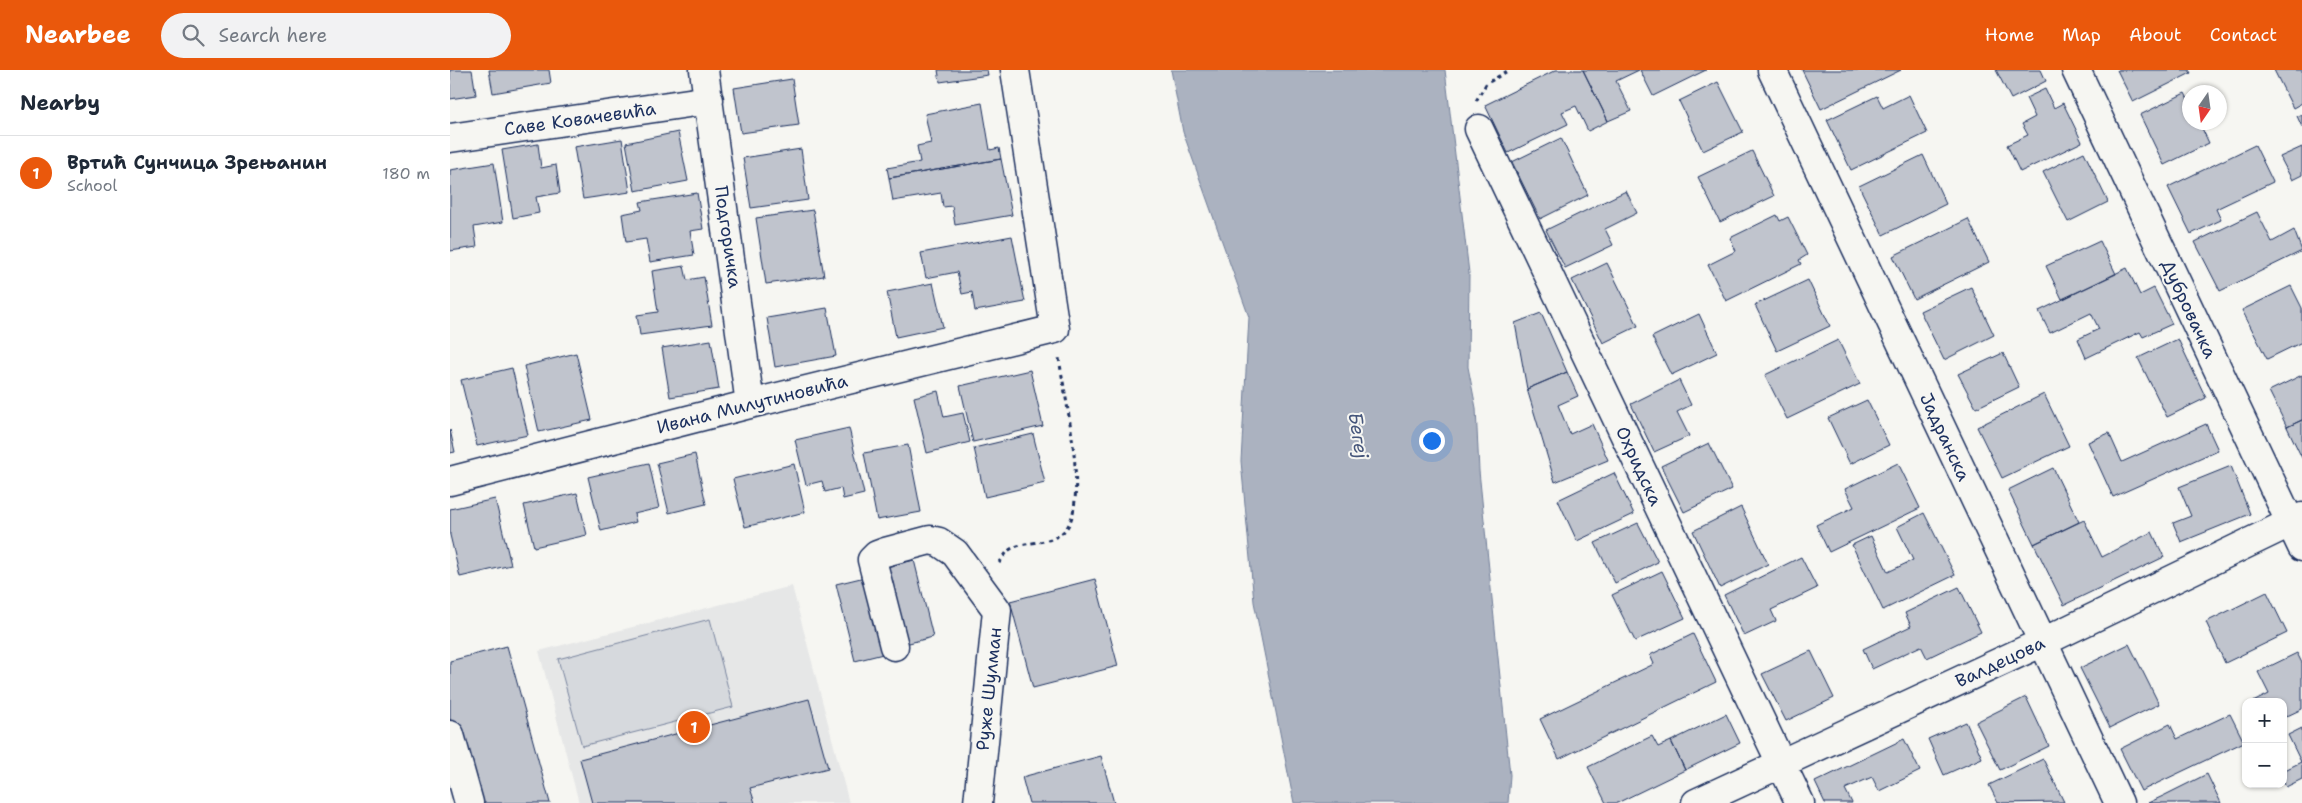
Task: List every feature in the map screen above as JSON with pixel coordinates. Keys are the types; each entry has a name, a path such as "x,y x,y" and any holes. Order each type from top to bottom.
{"street":[{"name":"Подгоричка","path":"704,70 710,100 750,404"},
{"path":"1015,70 1055,330"},
{"name":"Јадранска","path":"1772,70 2119,803"},
{"name":"Дубровачка","path":"2076,70 2296,520 2302,548"},
{"name":"Саве Ковачевића","path":"450,138 710,100"},
{"name":"Охридска","path":"1478,129 1800,803"},
{"name":"Ивана Милутиновића","path":"450,481 750,404 1055,330"},
{"name":"Валдецова","path":"1696,803 2043,642 2296,520"},
{"name":"Руже Шулман","path":"894,646 872,560 930,540 950,548 997,610 978,803"},
{"path":"450,735 469,803"}],"path":[{"path":"1478,129 1475,104 1486,84 1509,70"},
{"path":"987,597 995,570 1008,552 1014,547 1048,541 1057,537 1070,526 1073,519 1077,481 1055,330"}],"shaded area":[{"path":"792,586 849,803 579,803 539,651"},
{"path":"710,619 733,707 582,746 558,659"}],"water":[{"name":"Бегеј","path":"1171,70 1445,70 1469,273 1468,367 1476,408 1479,471 1510,775 1508,803 1294,803 1254,602 1241,461 1249,317 1183,132"}],"building":[{"path":"450,70 472,70 476,95 450,99"},
{"path":"489,70 549,70 551,83 493,93"},
{"path":"938,70 987,70 988,75 940,82"},
{"path":"1556,70 1583,70 1608,121 1588,131 1576,106 1562,112 1568,124 1508,153 1485,105"},
{"path":"1583,70 1639,70 1616,81 1631,111 1608,121"},
{"path":"1640,70 1706,70 1653,96"},
{"path":"1802,70 1901,70 1821,109"},
{"path":"1996,70 2041,70 2046,81 2011,99"},
{"path":"2117,70 2189,70 2191,73 2133,102"},
{"path":"2274,70 2302,70 2302,103 2293,108"},
{"path":"792,79 799,125 741,133 734,88"},
{"path":"1718,82 1743,132 1703,151 1679,101"},
{"path":"2045,89 2054,108 2063,103 2082,142 2020,172 2007,145 2028,135 2022,124 2035,117 2026,98"},
{"path":"2182,94 2182,130 2203,130 2209,143 2164,165 2140,115"},
{"path":"1909,95 1927,133 1851,170 1827,120 1877,96 1883,108"},
{"path":"982,103 990,150 999,148 1001,159 889,178 887,168 920,162 917,146 931,143 925,114"},
{"path":"2302,114 2302,127 2297,116"},
{"path":"678,132 688,181 635,191 626,143"},
{"path":"1561,138 1588,195 1540,219 1512,162"},
{"path":"622,139 630,192 583,199 574,147"},
{"path":"538,144 541,168 556,165 560,193 536,197 539,213 513,218 502,150"},
{"path":"2255,145 2273,182 2216,209 2221,220 2191,234 2168,187"},
{"path":"2302,147 2302,175 2292,180 2280,157"},
{"path":"801,149 808,200 751,208 743,158"},
{"path":"1752,151 1774,196 1720,222 1698,177"},
{"path":"2084,152 2108,202 2068,222 2043,172"},
{"path":"1923,155 1946,204 1883,235 1859,186"},
{"path":"1001,159 1012,215 955,225 952,206 943,207 941,193 893,201 889,178"},
{"path":"494,163 503,222 474,227 477,247 450,251 450,170"},
{"path":"1626,191 1637,213 1605,229 1613,245 1565,268 1546,230"},
{"path":"697,193 703,229 690,231 694,255 650,262 646,239 626,242 622,214 642,210 640,202"},
{"path":"813,210 824,276 766,284 756,218"},
{"path":"2257,212 2272,242 2294,230 2302,251 2220,291 2195,242"},
{"path":"1777,215 1780,221 1788,217 1807,255 1799,260 1801,264 1726,301 1708,265 1736,251 1730,238"},
{"path":"1968,219 1989,262 1914,299 1893,256"},
{"path":"1012,236 1025,302 975,311 972,292 962,294 957,272 926,278 921,253"},
{"path":"2100,241 2116,274 2062,299 2046,266"},
{"path":"1607,263 1638,326 1603,343 1572,280"},
{"path":"684,266 687,280 704,277 712,325 640,335 637,315 658,312 652,271"},
{"path":"2127,268 2140,295 2154,288 2172,324 2143,337 2140,332 2086,358 2078,339 2099,329 2091,313 2050,333 2039,311"},
{"path":"1808,280 1830,326 1777,351 1755,305"},
{"path":"933,283 943,327 896,337 887,292"},
{"path":"2291,286 2302,308 2302,342 2267,359 2242,310"},
{"path":"1971,287 1994,335 1944,360 1920,311"},
{"path":"827,308 836,356 775,367 767,318"},
{"path":"1541,313 1567,372 1527,389 1515,323"},
{"path":"1699,314 1717,353 1671,375 1652,337"},
{"path":"2178,339 2206,398 2167,417 2138,358"},
{"path":"711,340 719,389 670,397 662,348"},
{"path":"1838,340 1860,384 1787,419 1765,375"},
{"path":"576,353 592,420 539,432 524,366"},
{"path":"2003,353 2019,387 1976,408 1958,374"},
{"path":"512,368 528,435 477,446 461,380"},
{"path":"1030,370 1043,426 973,442 960,386"},
{"path":"1567,372 1578,396 1558,405 1570,434 1592,424 1608,460 1555,482 1527,389"},
{"path":"2302,375 2302,420 2287,427 2269,391"},
{"path":"1679,380 1691,405 1677,412 1689,436 1654,452 1631,404"},
{"path":"938,391 944,417 963,413 970,442 927,453 914,397"},
{"path":"2044,394 2069,446 2002,478 1977,427"},
{"path":"1867,400 1889,445 1850,464 1828,418"},
{"path":"2302,420 2302,458 2287,427"},
{"path":"2206,424 2218,450 2113,497 2088,442 2109,433 2122,462"},
{"path":"849,428 864,494 843,499 841,488 825,492 822,481 806,485 795,440"},
{"path":"450,430 455,452 450,453"},
{"path":"1033,434 1045,483 985,497 974,448"},
{"path":"1709,443 1732,489 1684,512 1661,466"},
{"path":"908,445 921,512 877,520 864,453"},
{"path":"695,454 706,504 669,513 657,463"},
{"path":"649,463 659,508 634,514 636,522 601,531 588,477"},
{"path":"1898,463 1920,508 1829,552 1816,525 1854,507 1845,489"},
{"path":"794,464 805,512 745,527 733,479"},
{"path":"2231,466 2250,514 2181,542 2173,523 2191,516 2179,487"},
{"path":"2053,468 2079,522 2034,544 2008,490"},
{"path":"1614,473 1634,514 1577,541 1558,500"},
{"path":"577,493 587,535 534,547 524,505"},
{"path":"495,499 511,565 460,577 450,535 450,509"},
{"path":"1741,507 1768,564 1720,588 1693,531"},
{"path":"1924,513 1955,575 1883,610 1852,545 1871,536 1888,572 1913,560 1897,527"},
{"path":"2084,520 2102,557 2152,532 2164,557 2064,605 2034,544"},
{"path":"1638,523 1658,562 1615,583 1595,543"},
{"path":"1801,557 1817,588 1771,610 1776,621 1744,636 1724,595"},
{"path":"914,560 933,637 905,644 886,567"},
{"path":"1662,571 1685,618 1635,641 1612,595"},
{"path":"865,577 883,654 855,661 836,584"},
{"path":"1095,579 1118,666 1033,688 1010,601"},
{"path":"1959,587 1981,632 1927,658 1921,646 1872,669 1863,649 1911,626 1905,613"},
{"path":"2267,592 2287,633 2225,663 2206,622"},
{"path":"1693,634 1716,682 1559,759 1540,719 1654,664 1650,655"},
{"path":"2129,644 2159,704 2110,728 2080,668"},
{"path":"507,646 550,803 473,803 450,718 450,661"},
{"path":"1811,651 1834,698 1786,721 1762,674"},
{"path":"2297,653 2302,663 2302,709 2287,716 2287,698 2261,698 2269,694 2258,672"},
{"path":"2026,697 2049,746 2000,770 1976,722"},
{"path":"809,699 828,768 750,788 755,803 592,803 580,759"},
{"path":"1726,714 1740,743 1685,770 1671,741"},
{"path":"2230,714 2242,738 2242,743 2141,791 2120,749 2170,724 2177,739"},
{"path":"1966,722 1982,758 1944,775 1928,739"},
{"path":"2302,728 2302,779 2287,786 2287,769 2301,762 2288,735"},
{"path":"1652,736 1658,747 1671,741 1685,770 1617,803 1606,803 1588,767"},
{"path":"1904,739 1920,771 1879,791 1872,777 1845,789 1852,803 1825,803 1815,782"},
{"path":"1101,756 1114,803 1029,803 1022,777"},
{"path":"2043,759 2064,802 1998,803 1989,785"},
{"path":"2207,774 2221,803 2148,803 2163,796"}],"place":[{"name":"Вртић Сунчица Зрењанин","path":"694,727"}]}
